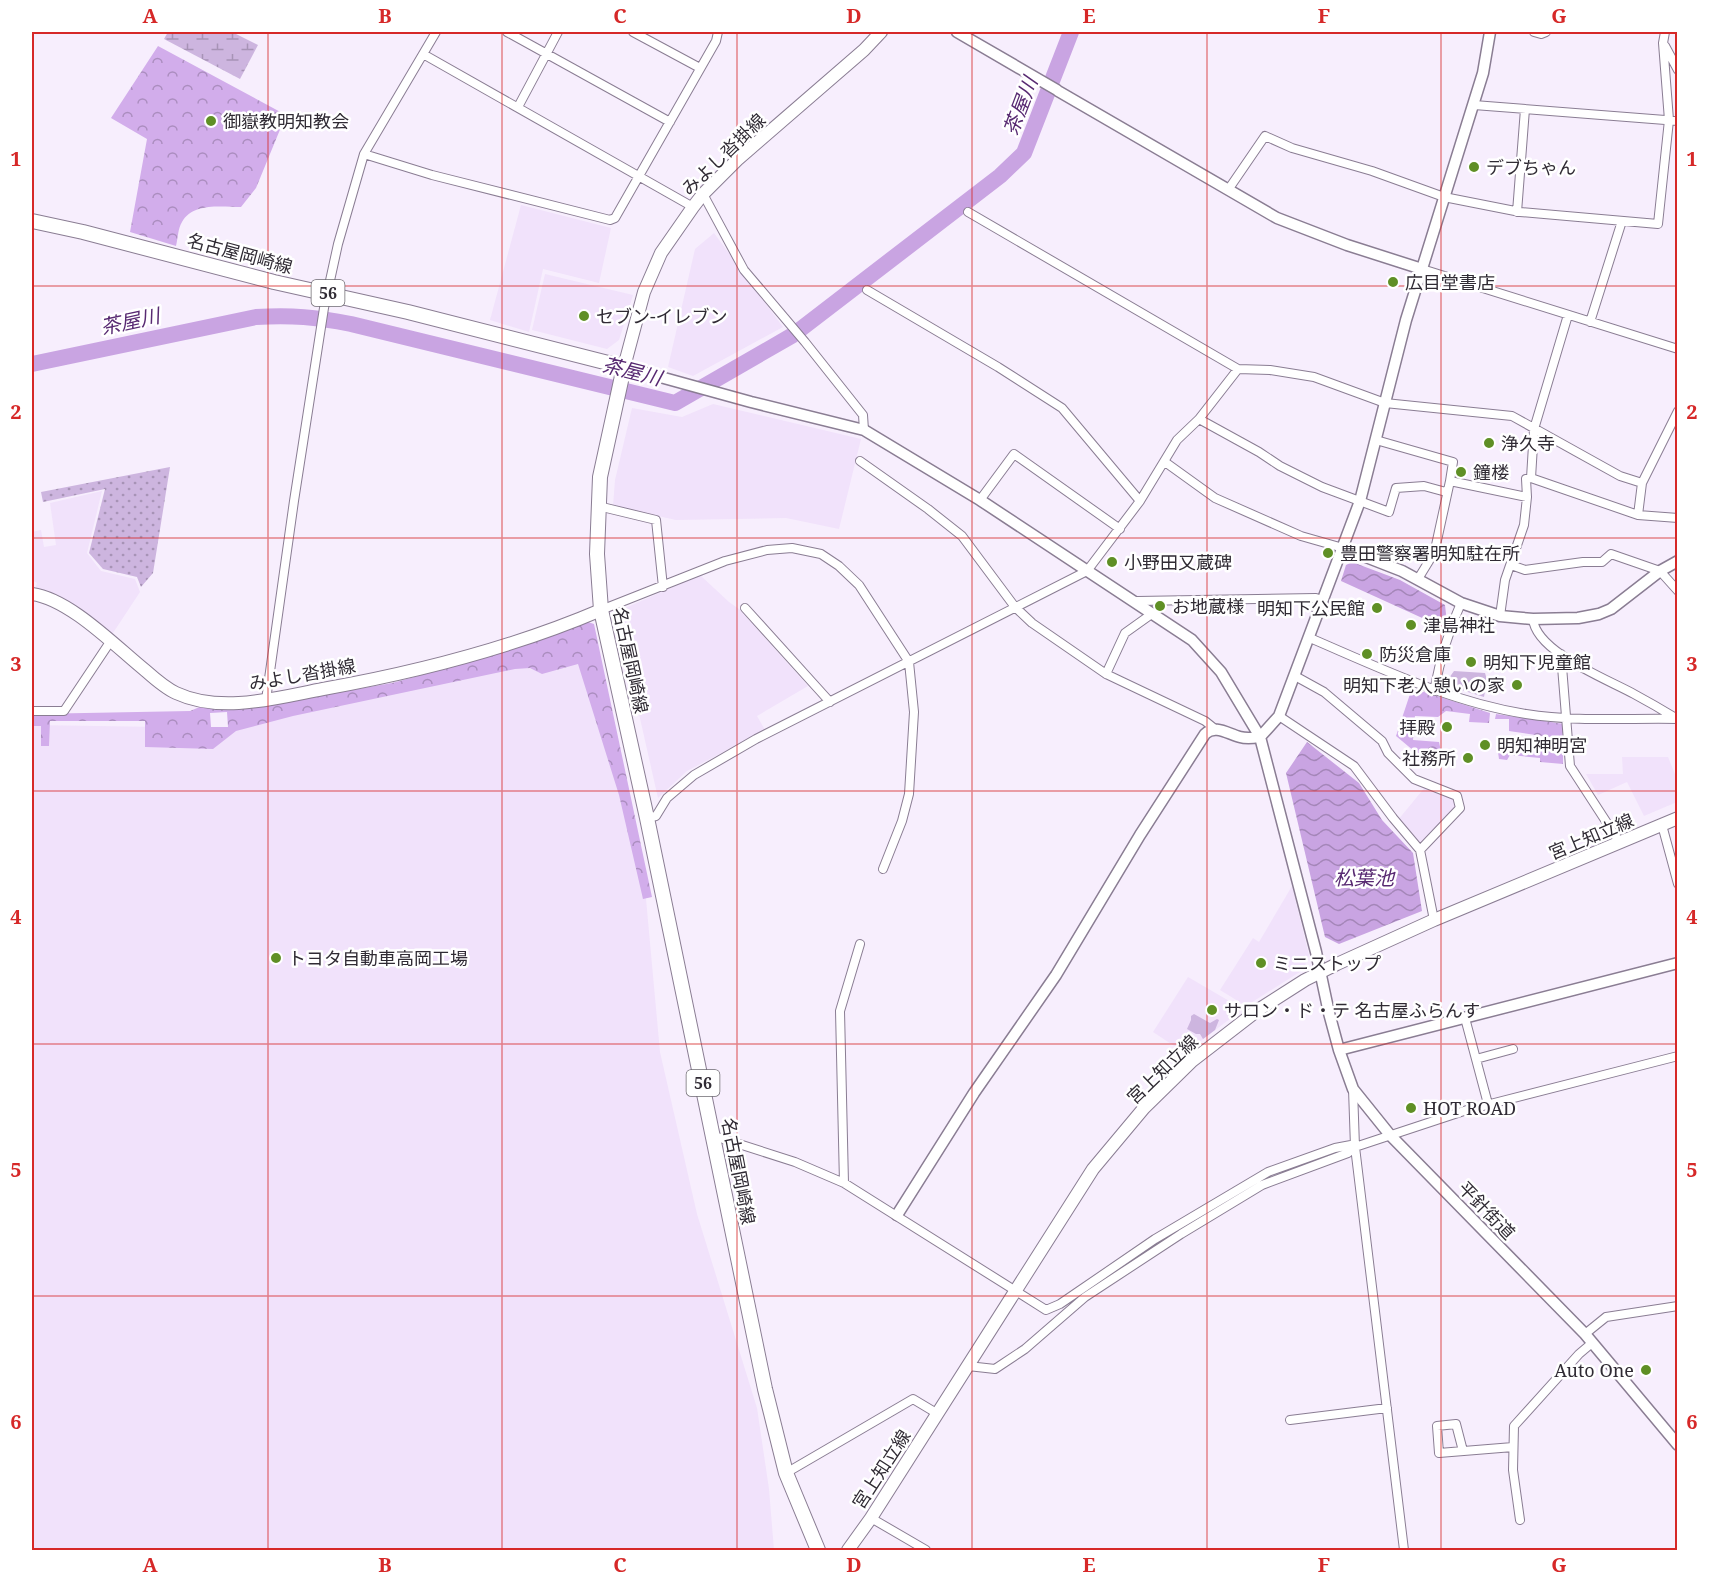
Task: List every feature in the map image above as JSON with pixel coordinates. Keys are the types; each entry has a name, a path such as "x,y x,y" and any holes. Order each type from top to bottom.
{"main road":[{"name":"みよし沓掛線","path":"623,373 644,292 662,253 693,207 737,160 864,50 881,32"},
{"name":"名古屋岡崎線","path":"32,222 83,232 274,282 327,292 623,373 600,477 597,554 602,610 714,1136 765,1389 786,1473 818,1551"},
{"name":"みよし沓掛線","path":"32,594 54,599 74,612 175,692 197,699 225,703 266,700 420,670 513,642 602,610"},
{"name":"宮上知立線","path":"848,1551 1093,1169 1144,1108 1192,1061 1258,1010 1320,972 1434,920 1677,818"}],"street":[{"path":"266,700 324,308 344,218 364,154 436,32"},
{"path":"507,32 670,122"},
{"path":"518,106 558,32"},
{"path":"633,32 700,68"},
{"path":"364,154 432,175 610,220 615,218 640,176 716,40 718,32"},
{"path":"957,32 1277,218 1422,269 1677,349"},
{"path":"860,461 962,536 1015,607 1032,623 1106,674 1205,721 1215,729 1242,737 1260,737 1279,716 1360,501 1422,269 1483,73 1490,32"},
{"path":"1534,32 1541,34 1546,32"},
{"path":"1228,190 1265,136 1292,148 1372,171 1444,197 1517,212 1658,224 1673,120 1663,43 1665,32"},
{"path":"1663,43 1677,70"},
{"path":"423,54 693,207"},
{"path":"1474,105 1673,120"},
{"path":"1517,212 1525,109"},
{"path":"703,194 744,270 863,415 864,430"},
{"path":"968,212 1238,369 1270,370 1314,377 1385,403 1512,416 1620,476 1642,483"},
{"path":"1590,322 1622,221"},
{"path":"867,290 998,367 1062,408 1140,501"},
{"path":"1531,478 1534,429 1568,315"},
{"path":"647,818 656,816 667,798 694,775 756,740 1087,571 1140,501 1177,440 1199,419 1238,369"},
{"name":"平針街道","path":"623,373 687,384 864,430 906,453 980,500 1087,571 1137,601 1192,640 1221,672 1260,737 1296,871 1339,1050 1353,1089 1390,1135 1589,1339 1677,1445"},
{"path":"1638,515 1642,483 1677,411"},
{"path":"1199,419 1280,466 1322,487 1389,512 1396,488 1424,486 1446,492"},
{"path":"1376,440 1453,462 1436,544 1418,579"},
{"path":"980,500 1014,454 1120,529"},
{"path":"1165,462 1215,498 1301,536 1343,548 1418,579 1461,603 1500,616 1533,619 1578,618 1599,614 1623,601 1660,571 1677,561"},
{"path":"1500,616 1505,580 1524,525 1527,497 1526,478 1638,515 1677,518"},
{"path":"1450,481 1527,497"},
{"path":"598,506 656,520 663,587"},
{"path":"602,610 725,561 767,550 792,548 821,554 839,566 859,585 909,662 914,711 909,794 902,821 884,869"},
{"path":"1511,565 1525,570 1584,562 1602,562 1611,554 1660,571 1677,591"},
{"path":"1137,601 1316,598 1323,600"},
{"path":"1434,691 1442,653 1451,624 1461,603"},
{"path":"745,608 830,702"},
{"path":"1106,674 1125,633 1153,613"},
{"path":"1533,619 1537,632 1561,654 1677,718"},
{"path":"1310,638 1434,691 1477,704 1526,714 1567,719 1677,718"},
{"path":"32,711 64,711 110,642"},
{"path":"1561,654 1570,766 1620,843"},
{"path":"1294,676 1324,692 1382,741 1388,753 1414,778 1457,796 1460,808 1420,850"},
{"path":"1279,716 1354,766 1420,850 1434,920"},
{"path":"897,1215 974,1093 1056,975 1140,835 1205,734 1210,729 1215,729"},
{"path":"1662,825 1677,884"},
{"path":"844,1183 840,1011 860,944"},
{"path":"1339,1050 1677,963"},
{"path":"1465,1018 1488,1104"},
{"path":"1476,1059 1513,1049"},
{"path":"968,1366 995,1369 1025,1349 1085,1297 1181,1234 1262,1185 1348,1153 1355,1147 1488,1104 1677,1056"},
{"path":"1353,1089 1355,1147 1404,1551"},
{"path":"714,1136 795,1162 844,1183 1046,1310 1155,1239 1268,1172 1335,1148 1351,1145 1355,1147"},
{"path":"1520,1520 1513,1470 1514,1426 1579,1354 1606,1317 1677,1306"},
{"path":"786,1473 913,1399 938,1414"},
{"path":"1290,1420 1387,1408"},
{"path":"1462,1451 1513,1447"},
{"path":"871,1518 926,1551"}],"shaded area":[{"path":"521,205 611,228 599,283 543,269 529,332 490,320"},
{"path":"714,233 783,327 693,376 668,367 695,249"},
{"path":"545,274 633,295 619,340 607,349 532,330"},
{"path":"713,404 861,439 839,529 786,518 676,520 613,506 615,480 632,408 682,417"},
{"path":"102,491 87,553 101,571 135,579 140,592 111,636 59,596 35,589 37,583 32,580 32,532 41,530 44,547 56,545 50,503"},
{"path":"700,575 739,609 808,686 757,716 765,730 687,771 658,798 616,612"},
{"path":"587,660 645,888 660,1052 697,1214 757,1408 769,1489 774,1550 32,1550 32,725 228,728 538,663"},
{"path":"1622,757 1668,757 1677,779 1677,802 1644,816 1627,782 1598,795 1586,774 1623,774"},
{"path":"1426,786 1456,797 1456,806 1419,844 1398,820"},
{"path":"1292,886 1309,955 1303,970 1246,1006 1220,990 1253,938 1259,942"},
{"path":"1188,977 1243,1009 1185,1053 1153,1032"}],"green space":[{"path":"168,32 232,32 258,45 240,79 164,39"},
{"path":"158,46 286,115 256,188 241,207 217,206 193,211 181,224 176,246 130,232 147,139 111,118"},
{"path":"170,467 153,573 141,587 137,577 103,569 89,553 105,489 43,502 41,492"},
{"path":"588,622 594,624 652,897 643,899 619,795 578,664 542,674 530,668 515,669 293,716 236,731 213,749 145,747 145,721 50,721 49,746 41,746 41,726 32,726 32,714 190,711 202,706 266,705 392,683 462,664","holes":["227,712 228,727 211,727 210,713"]},
{"path":"1454,671 1485,673 1487,680 1484,697 1455,688 1449,678"},
{"path":"1412,688 1490,713 1489,723 1469,722 1470,714 1446,711 1438,717 1415,716 1413,740 1439,742 1441,751 1433,750 1433,759 1414,751 1396,736"},
{"path":"1496,714 1564,724 1562,739 1509,731 1509,719 1495,719"},
{"path":"1496,739 1563,746 1563,764 1540,762 1540,758 1510,755 1507,760 1499,759"},
{"path":"1194,1014 1210,1023 1219,1020 1215,1030 1203,1039 1200,1034 1187,1029 1191,1016"}],"water":[{"path":"1352,562 1400,580 1445,605 1446,614 1442,627 1341,581 1346,565"},
{"name":"松葉池","path":"1307,742 1359,783 1382,820 1413,853 1422,911 1339,944 1325,937 1286,773"}],"waterway":[{"name":"茶屋川","path":"32,364 256,317 304,317 351,324 675,403 793,335 1000,176 1024,153 1071,32"}],"place":[{"name":"御嶽教明知教会","path":"211,121"},
{"name":"デブちゃん","path":"1474,167"},
{"name":"広目堂書店","path":"1393,282"},
{"name":"セブン-イレブン","path":"584,316"},
{"name":"浄久寺","path":"1489,443"},
{"name":"鐘楼","path":"1461,472"},
{"name":"豊田警察署明知駐在所","path":"1328,553"},
{"name":"小野田又蔵碑","path":"1112,562"},
{"name":"お地蔵様","path":"1160,606"},
{"name":"明知下公民館","path":"1377,608"},
{"name":"津島神社","path":"1411,625"},
{"name":"防災倉庫","path":"1367,654"},
{"name":"明知下児童館","path":"1471,662"},
{"name":"明知下老人憩いの家","path":"1517,685"},
{"name":"拝殿","path":"1447,727"},
{"name":"明知神明宮","path":"1485,745"},
{"name":"社務所","path":"1468,758"},
{"name":"トヨタ自動車高岡工場","path":"276,958"},
{"name":"ミニストップ","path":"1261,963"},
{"name":"サロン・ド・テ 名古屋ふらんす","path":"1212,1010"},
{"name":"HOT ROAD","path":"1411,1108"},
{"name":"Auto One","path":"1646,1370"}]}
